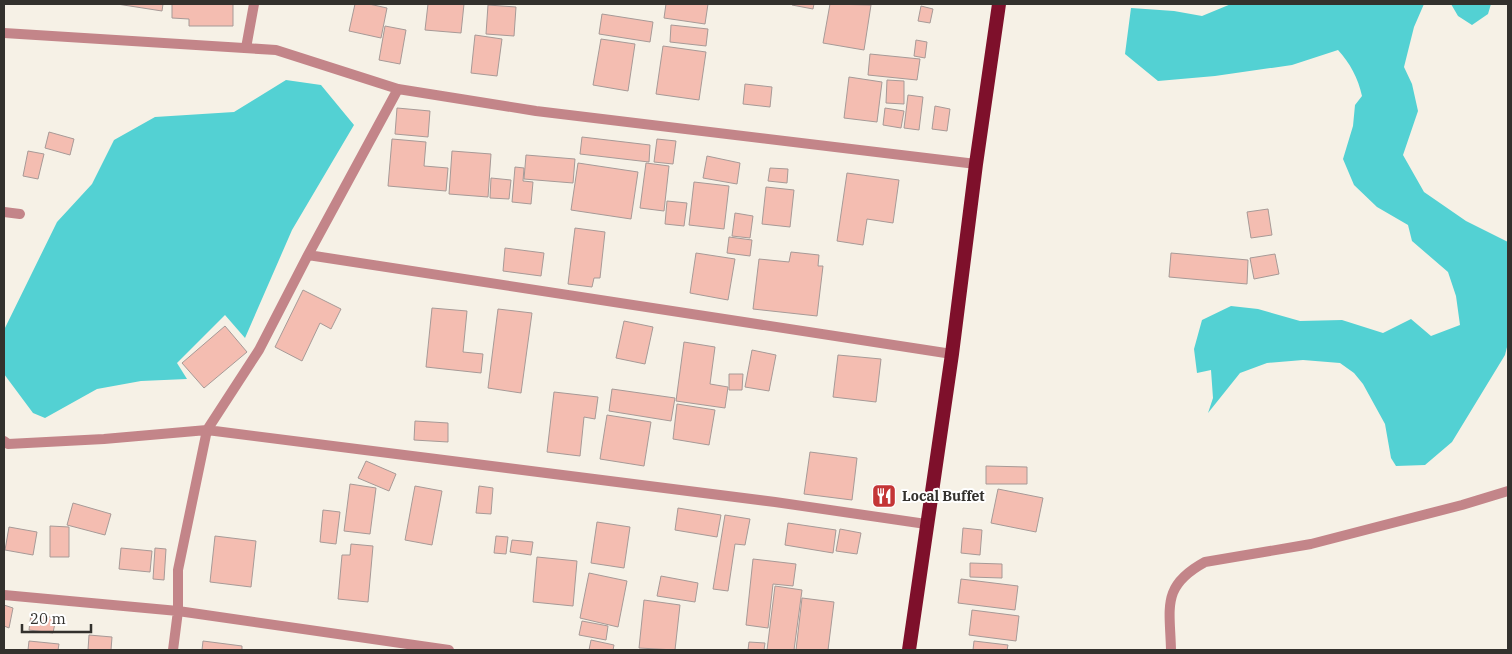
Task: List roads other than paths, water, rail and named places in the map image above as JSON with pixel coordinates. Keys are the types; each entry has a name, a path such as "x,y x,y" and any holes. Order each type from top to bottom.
{"highway":[{"path":"909,650 952,354 976,164 999,4"}],"street":[{"path":"246,48 254,4"},
{"path":"4,33 276,50 398,89 536,111 976,164"},
{"path":"173,650 178,611 178,570 207,430 259,350 308,254 398,89"},
{"path":"4,212 20,214"},
{"path":"308,254 952,354"},
{"path":"4,441 8,444 104,439 207,430 775,502 926,524"},
{"path":"1171,650 1170,601 1176,584 1189,570 1205,562 1311,544 1462,505 1508,491"},
{"path":"4,595 178,611 449,650"}],"water":[{"path":"1231,4 1424,4 1414,27 1404,67 1412,84 1418,111 1403,155 1424,192 1466,221 1508,242 1508,343 1505,355 1452,442 1425,465 1396,466 1391,458 1385,424 1363,384 1354,373 1340,363 1303,360 1267,363 1240,373 1208,413 1213,398 1211,370 1197,373 1194,349 1202,320 1231,306 1258,309 1300,321 1342,320 1383,333 1411,319 1431,336 1460,325 1456,296 1448,272 1412,241 1408,225 1377,207 1354,185 1343,159 1353,126 1355,105 1362,96 1353,71 1338,50 1292,65 1215,76 1158,81 1125,54 1131,8 1174,11 1202,16"},
{"path":"1451,4 1491,4 1488,14 1472,25 1458,16"},
{"path":"286,80 321,85 354,125 292,230 245,338 225,315 177,363 187,379 141,381 97,389 45,418 33,413 4,374 4,330 57,222 92,184 114,140 155,117 234,112"}],"place":[{"name":"Local Buffet","path":"884,496"}]}
